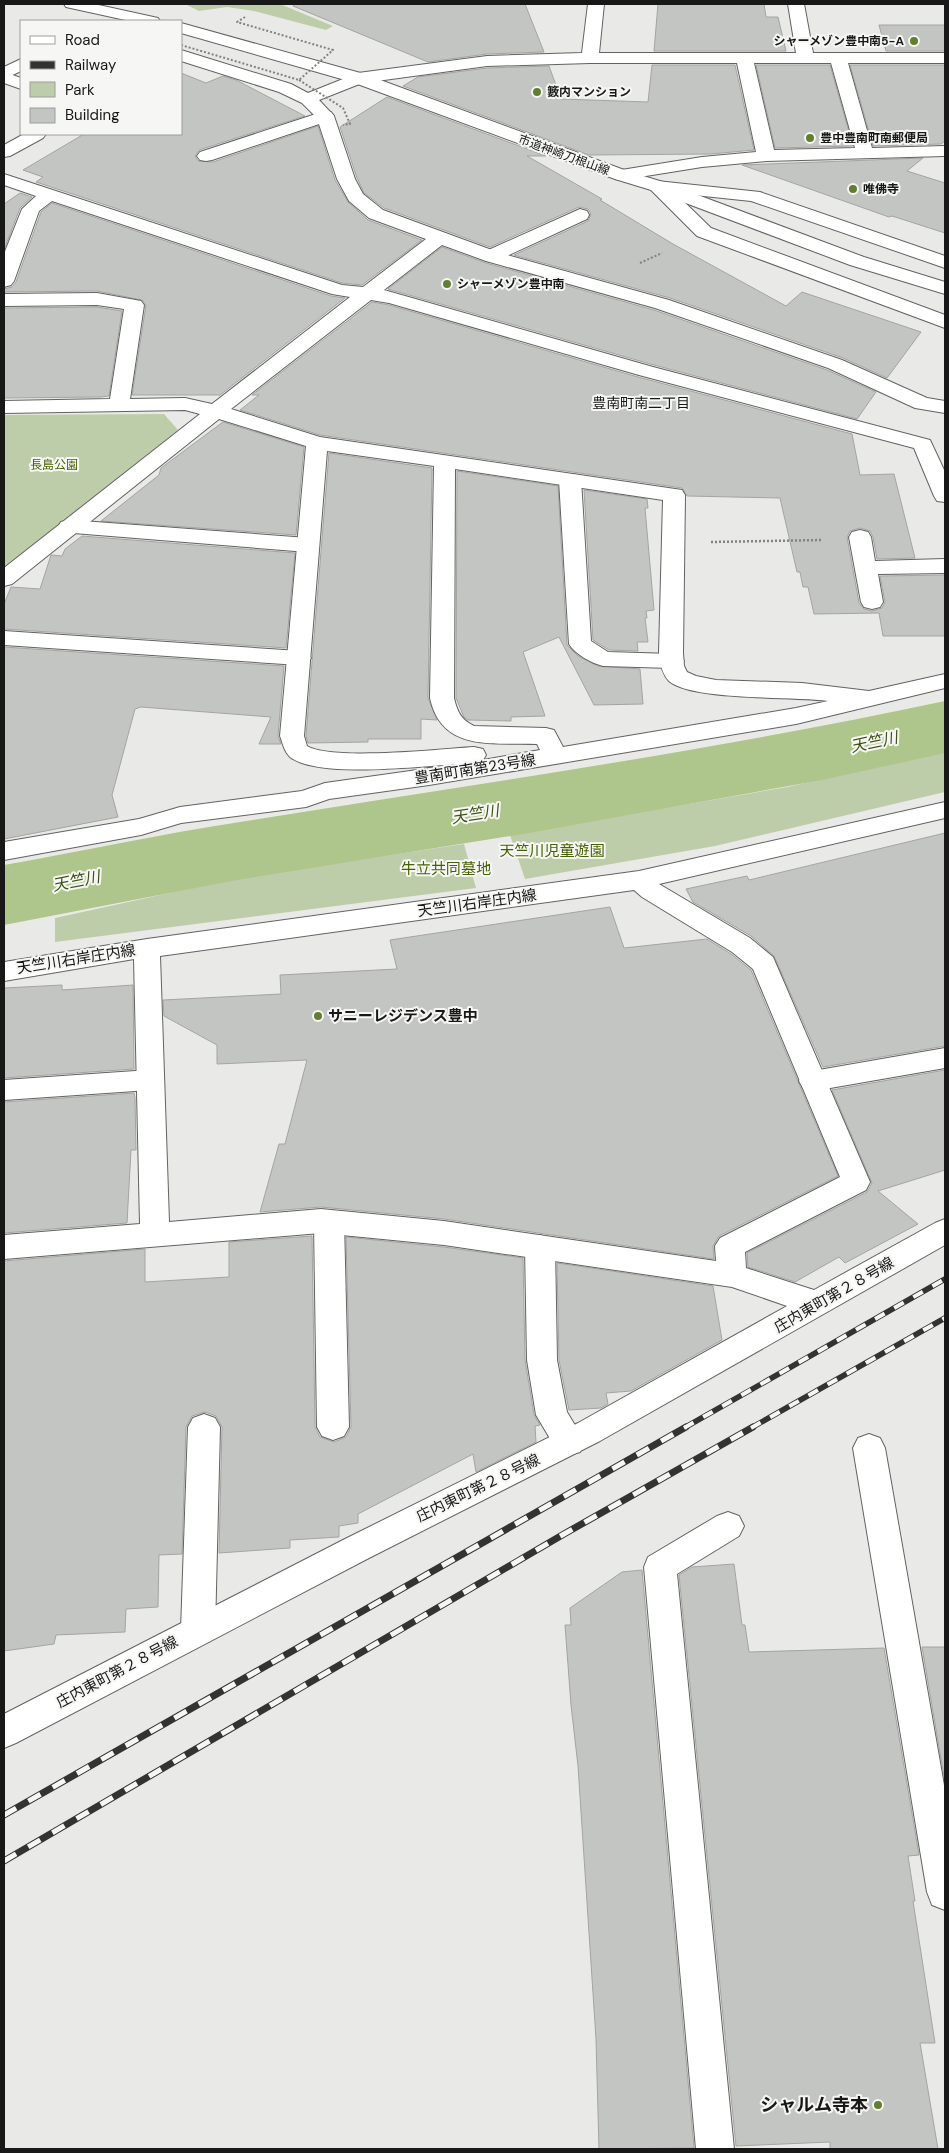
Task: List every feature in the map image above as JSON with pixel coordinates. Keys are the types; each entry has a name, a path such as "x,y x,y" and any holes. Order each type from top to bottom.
{"street":[{"path":"72,4 147,20"},
{"path":"590,58 596,4"},
{"path":"796,4 805,58"},
{"name":"市道神崎刀根山線","path":"182,28 358,78 620,175 657,186 857,261 945,288"},
{"path":"182,55 285,88 308,99 325,116 346,179 355,196 376,214 491,256 671,307 835,364 922,404 945,407"},
{"path":"308,99 358,78 487,61 590,58 945,58"},
{"path":"838,58 865,154"},
{"path":"745,59 766,156"},
{"path":"20,65 4,76 20,84"},
{"path":"206,156 325,116"},
{"path":"4,152 35,135"},
{"path":"620,175 702,162 766,156 945,151"},
{"path":"4,180 339,290 392,297 646,371 924,444"},
{"path":"657,186 754,196 945,262"},
{"path":"657,186 704,232 945,322"},
{"path":"4,194 48,195"},
{"path":"5,273 31,209 48,195"},
{"path":"491,256 580,215"},
{"path":"4,579 439,238"},
{"path":"4,300 97,299 134,305 119,405"},
{"path":"4,407 185,404 216,411 317,443 674,495 672,673"},
{"path":"922,404 924,444 945,496"},
{"path":"317,443 292,736 300,753 311,758 342,762 482,755 525,761"},
{"path":"445,461 442,698 444,710 450,721 462,732 472,734 546,736 555,756"},
{"path":"570,480 580,644 603,659 672,673 679,678 702,686 794,690 869,699"},
{"path":"69,528 308,545"},
{"path":"860,538 872,602"},
{"path":"866,568 945,566"},
{"path":"4,638 299,658"},
{"name":"豊南町南第23号線","path":"4,851 142,827 180,815 306,799 325,791 429,777 555,756 673,731 820,712 945,681"},
{"name":"天竺川右岸庄内線","path":"4,971 147,948 640,880 945,810"},
{"path":"640,880 651,891 740,945 764,964 856,1182 730,1246 732,1275"},
{"path":"147,948 155,1236"},
{"path":"813,1080 945,1058"},
{"path":"4,1090 150,1080"},
{"path":"329,1222 332,1427"},
{"path":"4,1247 329,1222 444,1233 732,1275 818,1304"},
{"name":"庄内東町第２８号線","path":"4,1732 364,1544 569,1442 818,1304 945,1231"},
{"path":"540,1247 542,1360 552,1415 569,1442"},
{"path":"198,1630 204,1427"},
{"path":"869,1448 945,1892"},
{"path":"714,2149 660,1567 728,1526"}],"path":[{"path":"245,17 237,22 333,50 299,80"},
{"path":"182,44 299,80 342,108 350,124 343,125"},
{"path":"673,543 860,538"}],"green space":[{"path":"185,4 280,4 333,26 326,30 254,11 227,7 199,11"},
{"name":"長島公園","path":"164,414 178,430 4,568 4,415"},
{"name":"天竺川児童遊園","path":"945,752 945,792 715,846 525,879 510,835 787,787"},
{"name":"牛立共同墓地","path":"464,844 476,888 55,942 55,918 238,878"}],"building":[{"path":"294,4 525,4 544,52 487,54 428,62 293,6"},
{"path":"658,4 764,4 766,17 778,17 786,51 654,51"},
{"name":"シャーメゾン豊中南5-A","path":"879,25 945,25 945,51 886,51"},
{"path":"652,65 735,65 754,150 711,154 589,155 403,86 418,77 487,68 549,66 561,99 648,102"},
{"path":"756,65 830,65 853,146 775,148"},
{"path":"850,65 945,65 945,141 941,144 873,146"},
{"path":"182,73 206,83 223,76 236,80 305,116 199,150 195,156 198,161 213,162 318,126 335,180 348,202 368,220 422,240 362,285 342,283 36,182 43,177 23,170 82,135 182,135"},
{"path":"387,97 546,156 527,156 602,199 600,200 673,244 786,306 802,292 921,332 887,378 843,358 670,298 514,255 588,221 591,214 588,209 579,207 490,247 384,208 364,193 340,127"},
{"path":"923,158 907,171 945,183 945,233 892,216 889,217 742,165"},
{"path":"20,193 32,197 20,208 4,250 4,204"},
{"path":"52,203 331,296 345,298 220,395 132,395 146,305 142,300 97,291 4,292 4,289 12,287 16,282 41,212"},
{"path":"442,247 486,263 654,310 827,370 876,392 857,419 654,365 388,289"},
{"path":"372,302 389,305 638,377 852,434 860,475 894,474 915,558 877,559 870,531 860,528 850,531 847,537 859,603 864,609 872,611 882,608 885,602 880,576 945,575 945,636 883,636 879,613 814,614 808,587 803,587 800,572 797,572 780,498 687,496 682,488 320,435 240,410 259,395 252,395"},
{"path":"97,307 122,311 109,396 4,398 4,308"},
{"path":"223,422 304,447 296,535 101,521 159,475 161,468"},
{"path":"329,453 432,468 428,698 437,720 421,719 421,739 368,739 368,742 308,743 306,736"},
{"path":"457,471 558,486 567,645 578,656 598,666 640,669 643,704 594,705 559,637 523,652 545,716 511,717 511,721 468,720 464,717 456,698"},
{"path":"584,490 647,499 648,508 645,508 654,610 646,611 648,642 637,642 638,651 609,650 593,640"},
{"path":"82,536 295,553 286,648 4,629 4,604 11,587 40,589 51,555 62,556 65,549"},
{"path":"4,647 284,666 278,736 281,744 259,744 271,717 141,707 135,709 112,795 118,817 4,839"},
{"path":"945,833 945,1046 823,1067 774,956 751,936 693,902 686,889 747,876 749,880"},
{"path":"610,907 624,948 707,939 731,954 751,970 838,1176 719,1236 713,1246 714,1259 444,1219 321,1207 260,1212 279,1144 285,1144 307,1060 217,1064 217,1045 164,1016 163,1000 281,994 280,975 397,969 390,940"},
{"path":"62,985 62,990 133,985 134,1069 4,1078 4,988"},
{"path":"945,1070 945,1170 878,1191 918,1224 845,1263 839,1257 795,1282 748,1267 747,1253 867,1192 872,1183 832,1090"},
{"path":"134,1093 136,1150 131,1150 127,1223 4,1233 4,1102"},
{"path":"312,1236 315,1427 320,1437 334,1442 346,1437 351,1427 346,1237 444,1247 523,1258 525,1360 534,1415 540,1425 535,1426 536,1442 476,1472 473,1454 358,1514 358,1523 339,1526 339,1537 290,1540 290,1548 219,1553 222,1427 216,1416 205,1412 192,1416 186,1427 182,1554 159,1555 158,1607 126,1609 125,1632 56,1635 54,1644 4,1651 4,1261 145,1249 145,1282 229,1277 229,1242"},
{"path":"557,1263 713,1286 722,1340 631,1391 606,1393 608,1404 601,1408 569,1410 559,1360"},
{"path":"734,1564 742,1625 745,1625 749,1652 884,1648 919,1855 908,1856 935,2043 920,2043 938,2149 830,2149 830,2142 736,2146 679,1575 692,1567"},
{"path":"642,1570 694,2148 599,2149 596,2039 578,1766 565,1625 571,1625 570,1608 622,1572"},
{"path":"922,1647 945,1647 945,1782"}],"waterway":[{"name":"天竺川","path":"4,895 237,851 529,805 822,754 945,727"}],"railway":[{"path":"684,1428 945,1279"},
{"path":"751,1428 945,1318"},
{"path":"4,1815 686,1427"},
{"path":"4,1861 564,1534 753,1427"}],"place":[{"name":"シャーメゾン豊中南5-A","path":"914,41"},
{"name":"籔内マンション","path":"537,92"},
{"name":"豊中豊南町南郵便局","path":"810,138"},
{"name":"唯佛寺","path":"853,189"},
{"name":"シャーメゾン豊中南","path":"447,284"},
{"name":"サニーレジデンス豊中","path":"318,1016"},
{"name":"シャルム寺本","path":"878,2105"}],"district":[{"name":"豊南町南二丁目","path":"641,403"}]}
